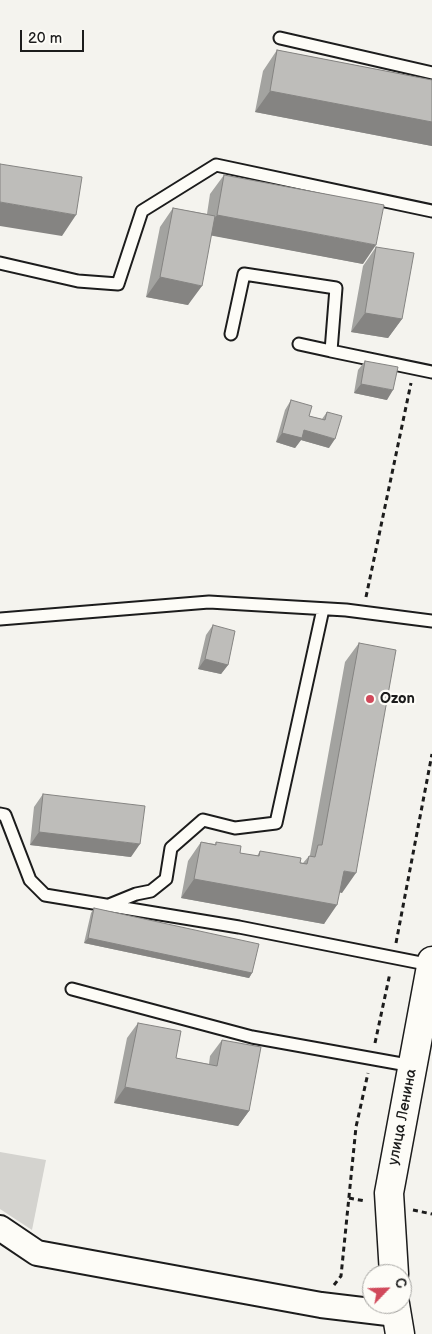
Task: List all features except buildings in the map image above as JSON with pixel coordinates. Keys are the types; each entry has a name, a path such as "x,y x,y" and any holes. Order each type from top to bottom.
{"street":[{"name":"улица Ленина","path":"393,1264 389,1193 432,963"},
{"path":"0,1228 37,1253 397,1317"}],"lane":[{"path":"280,38 432,73"},
{"path":"0,263 78,281 118,284 142,210 216,165 432,211"},
{"path":"231,334 244,274 336,288 331,351"},
{"path":"299,344 432,372"},
{"path":"0,619 209,602 323,609 432,621"},
{"path":"107,906 136,894 151,891 166,879 171,848 203,820 236,828 276,823 323,609"},
{"path":"0,814 5,815 30,880 45,895 239,927 432,963"},
{"path":"72,989 252,1037 413,1066"}],"path":[{"path":"363,613 414,369"}],"shaded area":[{"path":"0,1152 46,1160 32,1230 0,1209"}],"place":[{"name":"Ozon","path":"370,699"}]}
